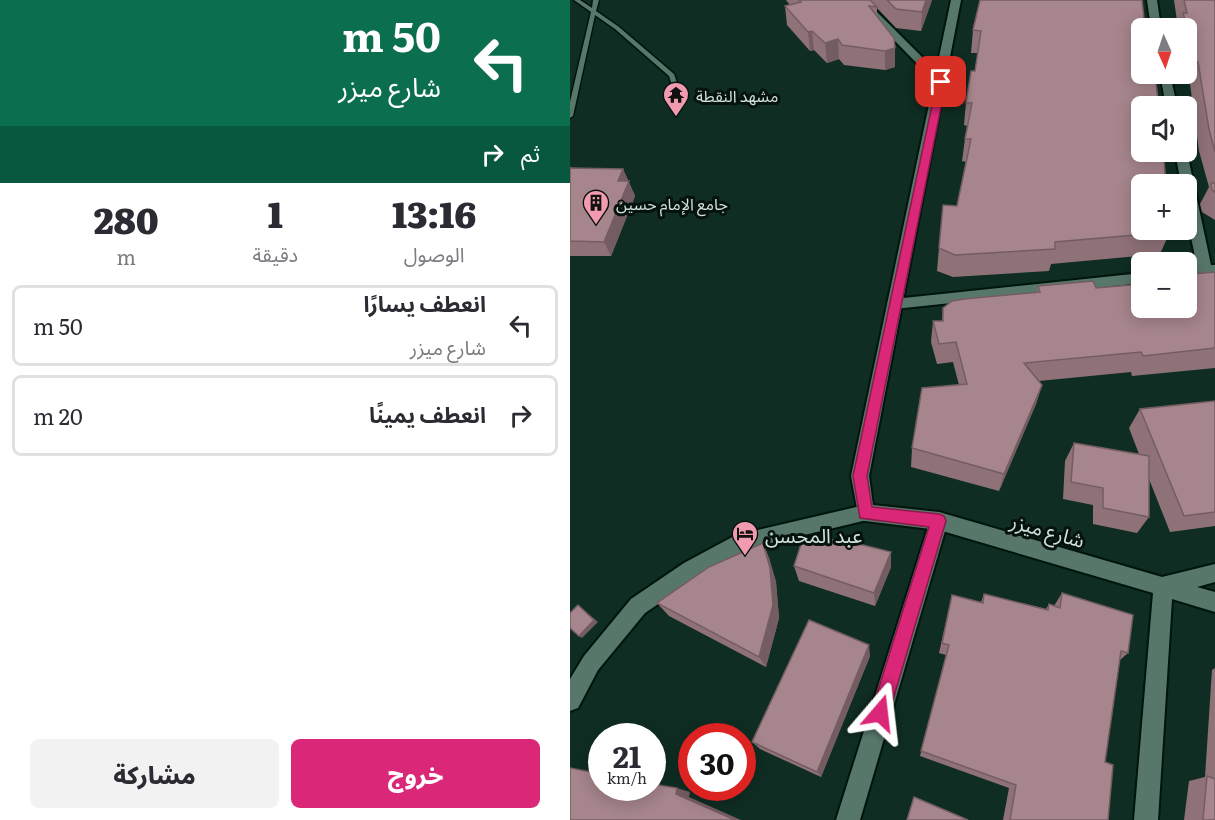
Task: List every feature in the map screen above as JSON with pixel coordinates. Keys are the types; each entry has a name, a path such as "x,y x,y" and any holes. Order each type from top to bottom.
{"street":[{"path":"860,0 941,82"},
{"path":"865,513 860,476 956,0"},
{"path":"1152,0 1155,18"},
{"path":"1183,162 1210,271"},
{"path":"894,304 1131,279"},
{"name":"شارع ميزر","path":"570,700 591,663 638,606 691,570 743,541 865,513 939,521 1215,602"},
{"path":"848,820 939,521"},
{"path":"1146,820 1163,586 1215,573"}],"lane":[{"path":"578,0 672,75 681,103"},
{"path":"570,116 596,0"}],"building":[{"path":"799,0 870,0 877,7 869,6 894,38 895,48 885,51 842,45 838,39 825,43 812,31 808,32 785,6 801,2"},
{"path":"887,0 926,0 922,12 896,9"},
{"path":"980,0 1142,0 1144,18 1131,18 1131,84 1156,84 1158,96 1131,96 1131,162 1164,162 1165,174 1131,174 1131,235 1055,242 1055,249 955,255 939,248 943,205 957,206 971,139 965,139 972,103 966,103 971,71 975,71 981,31 973,30"},
{"path":"1184,0 1215,0 1215,152 1197,62 1197,18 1184,18 1183,13 1187,13"},
{"name":"جامع الإمام حسين","path":"570,168 623,169 618,181 629,181 604,242 570,241"},
{"path":"1211,183 1215,183 1215,192 1212,190"},
{"path":"1215,272 1215,348 1143,356 1141,352 1024,363 1042,385 1004,474 912,448 922,388 967,384 956,342 939,344 933,321 943,321 943,308 952,301 1040,292 1038,286 1093,281 1096,288 1131,285 1131,318 1197,318 1197,274"},
{"path":"1215,401 1215,512 1184,516 1140,409"},
{"path":"1074,443 1149,456 1149,517 1103,508 1103,488 1071,482"},
{"path":"803,538 843,540 891,552 874,593 794,566"},
{"path":"763,543 770,568 773,605 759,657 657,603 709,567"},
{"path":"1062,593 1133,615 1128,653 1121,651 1105,762 1113,765 1108,820 1010,820 1016,785 921,751 949,645 942,643 952,595 983,603 984,594 1048,610 1049,604 1060,608"},
{"path":"578,605 594,620 579,636 570,628 570,613"},
{"path":"809,620 869,645 817,772 756,744 756,733"},
{"path":"570,768 588,771 588,801 666,801 666,786 677,788 678,801 692,801 735,820 570,820"},
{"path":"1207,776 1215,779 1215,820 1203,820"},
{"path":"914,797 968,820 907,820"}],"place":[{"name":"مشهد النقطة","path":"676,118"},
{"name":"جامع الإمام حسين","path":"596,226"},
{"name":"عبد المحسن","path":"745,557"}],"route":[{"path":"880,713 939,521 865,513 860,476 941,82"}]}
